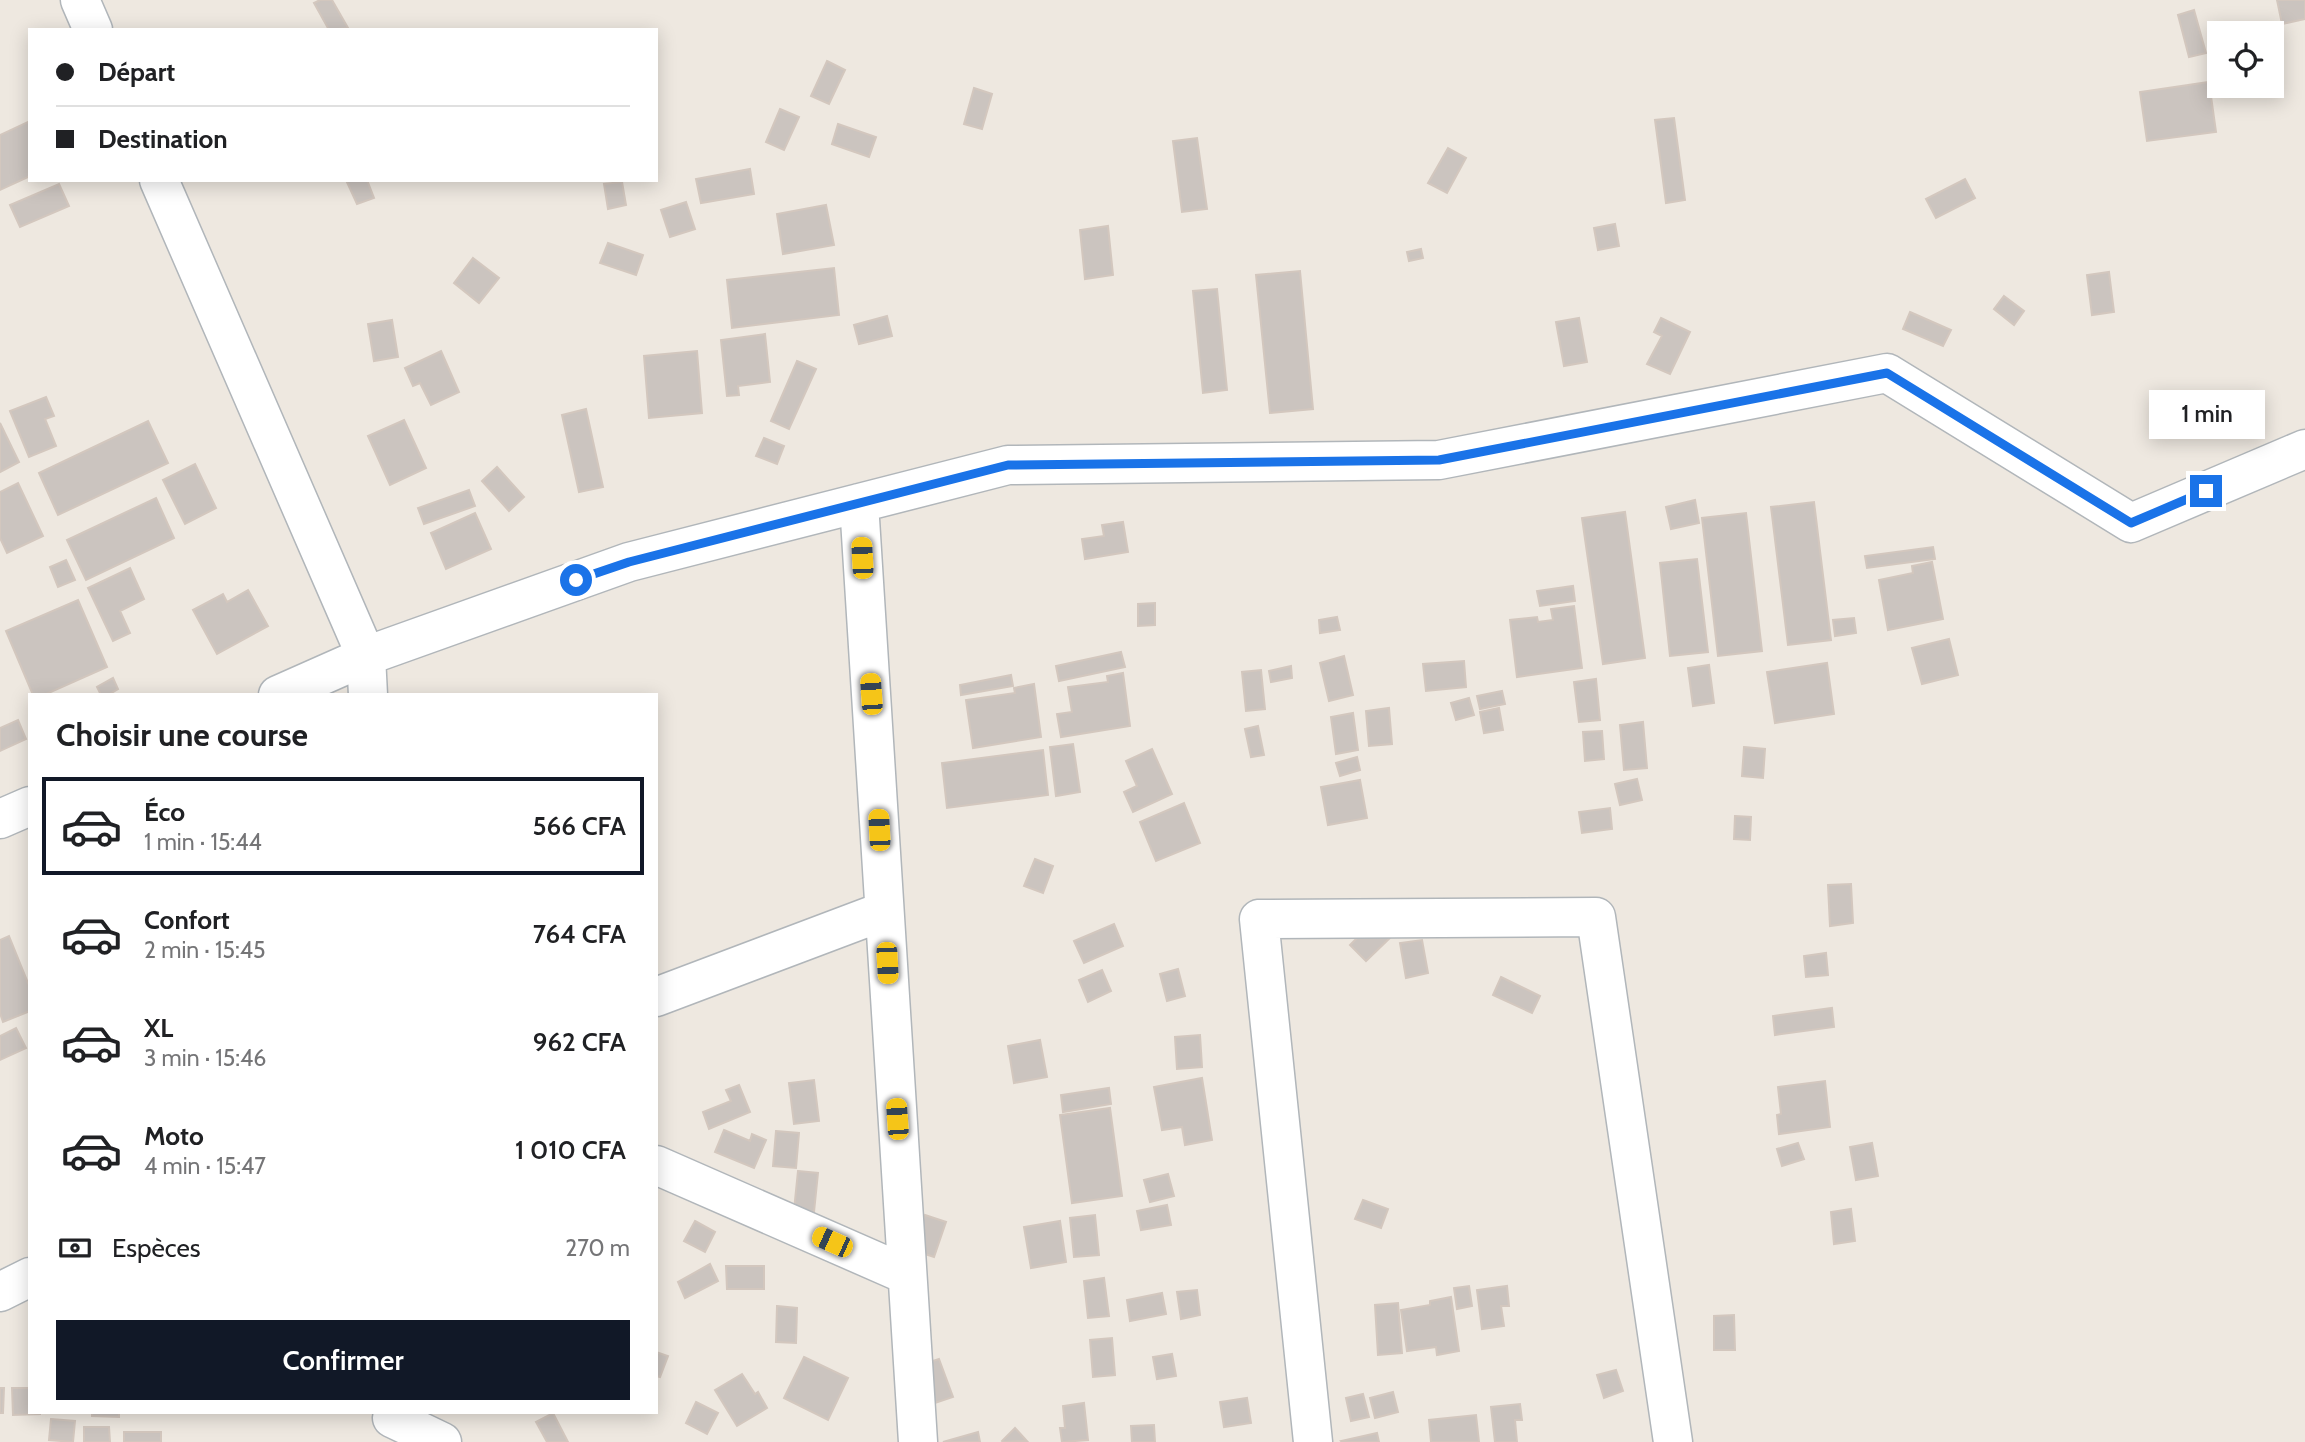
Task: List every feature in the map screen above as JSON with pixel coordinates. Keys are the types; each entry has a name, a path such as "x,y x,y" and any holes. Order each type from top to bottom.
{"street":[{"path":"80,0 92,28"},
{"path":"160,182 366,656 368,693"},
{"path":"283,693 366,656 629,562 1008,465 1439,460 1887,373 2131,523 2305,449"},
{"path":"859,503 918,1442"},
{"path":"0,819 28,807"},
{"path":"658,997 884,911"},
{"path":"1313,1442 1259,919 1596,917 1674,1442"},
{"path":"658,1166 907,1275"},
{"path":"0,1292 28,1278"},
{"path":"391,1424 443,1442"}],"building":[{"path":"332,0 348,28 328,28 314,3"},
{"path":"2277,0 2305,0 2305,19 2284,24"},
{"path":"2194,10 2206,53 2189,57 2178,15"},
{"path":"827,61 845,70 829,104 811,96"},
{"path":"2207,82 2207,98 2211,98 2216,132 2147,141 2140,92"},
{"path":"974,88 992,94 982,129 964,124"},
{"path":"780,109 799,117 784,150 766,142"},
{"path":"1674,118 1685,200 1666,203 1655,120"},
{"path":"28,122 28,177 0,190 0,135"},
{"path":"838,124 876,137 869,157 832,144"},
{"path":"1197,138 1207,209 1182,212 1173,141"},
{"path":"1448,148 1466,158 1447,193 1428,183"},
{"path":"750,169 754,194 701,203 696,179"},
{"path":"1965,179 1975,198 1936,218 1926,199"},
{"path":"347,182 368,182 374,198 357,204"},
{"path":"622,182 626,205 608,209 604,184"},
{"path":"59,184 69,206 20,227 10,205"},
{"path":"686,202 695,229 670,237 661,210"},
{"path":"826,205 834,245 783,254 777,214"},
{"path":"1615,224 1619,246 1598,250 1594,228"},
{"path":"1108,226 1113,275 1085,279 1080,230"},
{"path":"608,243 643,255 636,275 600,263"},
{"path":"1421,249 1423,258 1409,261 1407,252"},
{"path":"473,258 499,278 479,303 454,283"},
{"path":"834,268 839,315 732,328 727,280"},
{"path":"1300,271 1313,409 1270,413 1256,275"},
{"path":"2109,272 2114,312 2092,315 2087,275"},
{"path":"1217,289 1227,390 1203,393 1193,291"},
{"path":"2004,296 2024,311 2014,325 1994,309"},
{"path":"1910,312 1951,330 1943,346 1903,329"},
{"path":"887,316 892,336 859,344 854,325"},
{"path":"1579,318 1587,362 1564,366 1556,322"},
{"path":"1661,318 1690,332 1670,374 1647,364 1662,336 1654,332"},
{"path":"392,320 398,357 374,361 368,324"},
{"path":"765,334 770,382 738,386 739,395 727,396 721,340"},
{"path":"441,351 459,392 431,405 420,383 413,386 405,368"},
{"path":"697,351 702,413 649,418 644,356"},
{"path":"797,361 816,369 789,429 771,421"},
{"path":"46,397 54,416 45,419 56,446 29,457 10,411"},
{"path":"586,409 603,487 579,492 562,415"},
{"path":"404,420 426,468 390,485 368,436"},
{"path":"148,421 168,463 58,515 39,473"},
{"path":"0,423 19,462 0,472"},
{"path":"764,438 784,446 777,464 756,456"},
{"path":"195,464 216,508 185,524 163,480"},
{"path":"497,467 524,497 509,511 482,481"},
{"path":"18,483 43,536 7,553 0,538 0,492"},
{"path":"469,490 475,506 424,524 418,508"},
{"path":"156,498 174,538 86,580 67,540"},
{"path":"1695,500 1699,523 1671,529 1666,507"},
{"path":"1814,502 1831,640 1788,645 1771,507"},
{"path":"1625,512 1645,658 1603,664 1582,518"},
{"path":"475,513 491,549 446,569 431,533"},
{"path":"1746,513 1762,651 1718,656 1702,518"},
{"path":"1123,522 1128,552 1085,559 1082,539 1104,536 1102,525"},
{"path":"1933,547 1935,559 1867,568 1865,556"},
{"path":"1697,559 1708,652 1670,656 1660,563"},
{"path":"66,560 75,580 58,587 50,567"},
{"path":"1932,562 1943,619 1888,630 1879,580 1913,573 1912,566"},
{"path":"130,568 144,599 120,611 130,633 113,641 88,588"},
{"path":"1573,586 1575,601 1540,606 1537,591"},
{"path":"248,590 268,626 217,654 193,610 223,594 227,602"},
{"path":"78,600 107,667 48,693 32,693 6,631"},
{"path":"1155,603 1155,625 1138,626 1138,604"},
{"path":"1574,606 1582,668 1517,677 1510,620 1537,617 1538,622 1553,620 1551,609"},
{"path":"1337,617 1340,630 1320,633 1319,620"},
{"path":"1854,618 1856,633 1835,636 1833,620"},
{"path":"1949,639 1958,675 1922,684 1912,648"},
{"path":"1121,652 1125,667 1059,681 1056,666"},
{"path":"1344,656 1353,695 1329,701 1320,663"},
{"path":"1464,661 1466,687 1426,691 1423,664"},
{"path":"1827,663 1834,714 1775,723 1767,672"},
{"path":"1709,665 1714,703 1693,706 1688,668"},
{"path":"1291,666 1292,678 1271,682 1269,671"},
{"path":"1261,670 1265,709 1246,711 1242,672"},
{"path":"1123,673 1130,726 1061,737 1057,714 1072,712 1068,687 1108,682 1107,676"},
{"path":"1011,675 1013,686 961,695 960,685"},
{"path":"113,678 118,689 111,693 100,693 97,687"},
{"path":"1596,679 1600,720 1579,722 1574,682"},
{"path":"1034,684 1041,737 973,748 966,700 1015,693 1014,688"},
{"path":"1502,691 1505,704 1480,709 1477,696"},
{"path":"1469,698 1474,715 1456,720 1451,703"},
{"path":"1389,708 1392,744 1369,746 1366,711"},
{"path":"1499,708 1503,730 1484,733 1480,712"},
{"path":"1353,713 1358,750 1336,754 1331,717"},
{"path":"18,720 26,739 0,751 0,728"},
{"path":"1643,722 1647,768 1624,770 1620,725"},
{"path":"1258,726 1264,755 1251,757 1245,729"},
{"path":"1602,731 1604,759 1585,761 1583,732"},
{"path":"1073,744 1080,792 1056,796 1050,747"},
{"path":"1744,747 1765,749 1763,778 1742,776"},
{"path":"1152,749 1172,794 1133,812 1124,792 1137,786 1126,761"},
{"path":"1043,750 1048,795 947,808 942,763"},
{"path":"1357,757 1360,770 1340,776 1336,763"},
{"path":"1637,779 1642,800 1620,805 1615,784"},
{"path":"1360,780 1367,818 1328,825 1321,787"},
{"path":"1184,803 1200,843 1156,861 1140,822"},
{"path":"1610,808 1612,829 1582,833 1579,812"},
{"path":"1735,816 1751,817 1750,840 1734,839"},
{"path":"1035,859 1053,866 1043,893 1024,886"},
{"path":"1851,884 1853,923 1830,926 1828,885"},
{"path":"1376,919 1393,935 1366,961 1350,945"},
{"path":"1114,924 1123,946 1084,963 1074,941"},
{"path":"9,936 28,983 28,1012 3,1022 0,1013 0,940"},
{"path":"1422,940 1428,973 1406,978 1400,943"},
{"path":"1826,953 1828,975 1806,977 1804,956"},
{"path":"1178,969 1185,996 1167,1001 1160,974"},
{"path":"1102,970 1111,991 1088,1002 1079,980"},
{"path":"1501,977 1540,996 1532,1013 1493,995"},
{"path":"1832,1008 1834,1027 1775,1035 1773,1016"},
{"path":"16,1028 26,1048 0,1060 0,1036"},
{"path":"1200,1035 1202,1067 1177,1069 1175,1037"},
{"path":"1040,1040 1047,1077 1014,1083 1008,1046"},
{"path":"1202,1078 1212,1140 1185,1145 1182,1127 1162,1130 1154,1087"},
{"path":"814,1080 819,1121 794,1124 789,1083"},
{"path":"1825,1081 1830,1127 1779,1134 1777,1115 1781,1114 1778,1087"},
{"path":"739,1085 750,1112 709,1129 703,1112 731,1101 726,1090"},
{"path":"1109,1088 1111,1104 1063,1112 1061,1095"},
{"path":"1110,1108 1122,1196 1072,1203 1060,1115"},
{"path":"724,1130 750,1141 752,1134 766,1140 754,1168 715,1152"},
{"path":"776,1131 799,1133 796,1168 773,1166"},
{"path":"1798,1143 1804,1159 1782,1166 1777,1149"},
{"path":"1872,1143 1878,1176 1856,1180 1850,1147"},
{"path":"798,1171 818,1173 814,1212 794,1210"},
{"path":"1168,1174 1174,1196 1150,1202 1144,1180"},
{"path":"1363,1200 1388,1209 1381,1228 1355,1219"},
{"path":"1167,1205 1171,1225 1141,1230 1137,1211"},
{"path":"1851,1209 1855,1241 1834,1244 1831,1212"},
{"path":"925,1215 946,1222 934,1257 913,1250"},
{"path":"1095,1215 1099,1255 1074,1257 1070,1218"},
{"path":"695,1221 715,1232 705,1252 684,1241"},
{"path":"1060,1221 1066,1262 1031,1268 1024,1227"},
{"path":"710,1264 718,1281 685,1298 678,1282"},
{"path":"726,1266 764,1266 764,1289 727,1289"},
{"path":"1104,1278 1109,1316 1088,1318 1084,1281"},
{"path":"1469,1286 1472,1306 1457,1309 1454,1288"},
{"path":"1507,1286 1509,1306 1501,1306 1504,1326 1482,1329 1477,1290"},
{"path":"1197,1290 1200,1315 1181,1319 1177,1292"},
{"path":"1162,1293 1166,1314 1130,1321 1127,1300"},
{"path":"1451,1297 1459,1351 1437,1355 1436,1347 1407,1351 1401,1310 1430,1305 1430,1301"},
{"path":"1398,1303 1402,1353 1378,1355 1375,1305"},
{"path":"777,1306 797,1308 796,1343 776,1342"},
{"path":"1734,1315 1735,1350 1714,1350 1714,1316"},
{"path":"1112,1338 1115,1375 1093,1377 1090,1340"},
{"path":"658,1353 668,1356 658,1376"},
{"path":"1172,1354 1176,1376 1157,1379 1153,1357"},
{"path":"804,1357 848,1378 828,1420 784,1398"},
{"path":"939,1359 953,1397 929,1405 917,1366"},
{"path":"1616,1370 1623,1391 1604,1398 1597,1375"},
{"path":"742,1374 755,1394 758,1392 767,1408 737,1426 715,1390"},
{"path":"0,1388 4,1388 3,1413 0,1413"},
{"path":"12,1388 28,1388 28,1414 40,1414 13,1415"},
{"path":"1393,1392 1398,1412 1375,1418 1370,1398"},
{"path":"1363,1394 1369,1417 1351,1421 1346,1398"},
{"path":"1247,1398 1251,1423 1224,1427 1220,1402"},
{"path":"696,1402 718,1413 707,1434 686,1423"},
{"path":"1084,1403 1088,1440 1062,1442 1060,1428 1065,1428 1063,1406"},
{"path":"1520,1404 1522,1420 1515,1420 1517,1442 1495,1442 1491,1407"},
{"path":"92,1414 119,1414 119,1417"},
{"path":"554,1414 568,1442 547,1442 536,1422"},
{"path":"1476,1415 1479,1442 1431,1442 1429,1420"},
{"path":"51,1419 75,1421 73,1442 49,1440"},
{"path":"1154,1425 1155,1442 1132,1442 1131,1426"},
{"path":"84,1427 109,1427 110,1442 84,1442"},
{"path":"1015,1428 1027,1441 1003,1442 1002,1441"},
{"path":"124,1432 161,1432 161,1442 124,1442"},
{"path":"978,1432 980,1442 943,1442"},
{"path":"1377,1433 1379,1442 1341,1441"}],"route":[{"path":"576,580 629,562 1008,465 1439,460 1887,373 2131,523 2206,491"}]}
